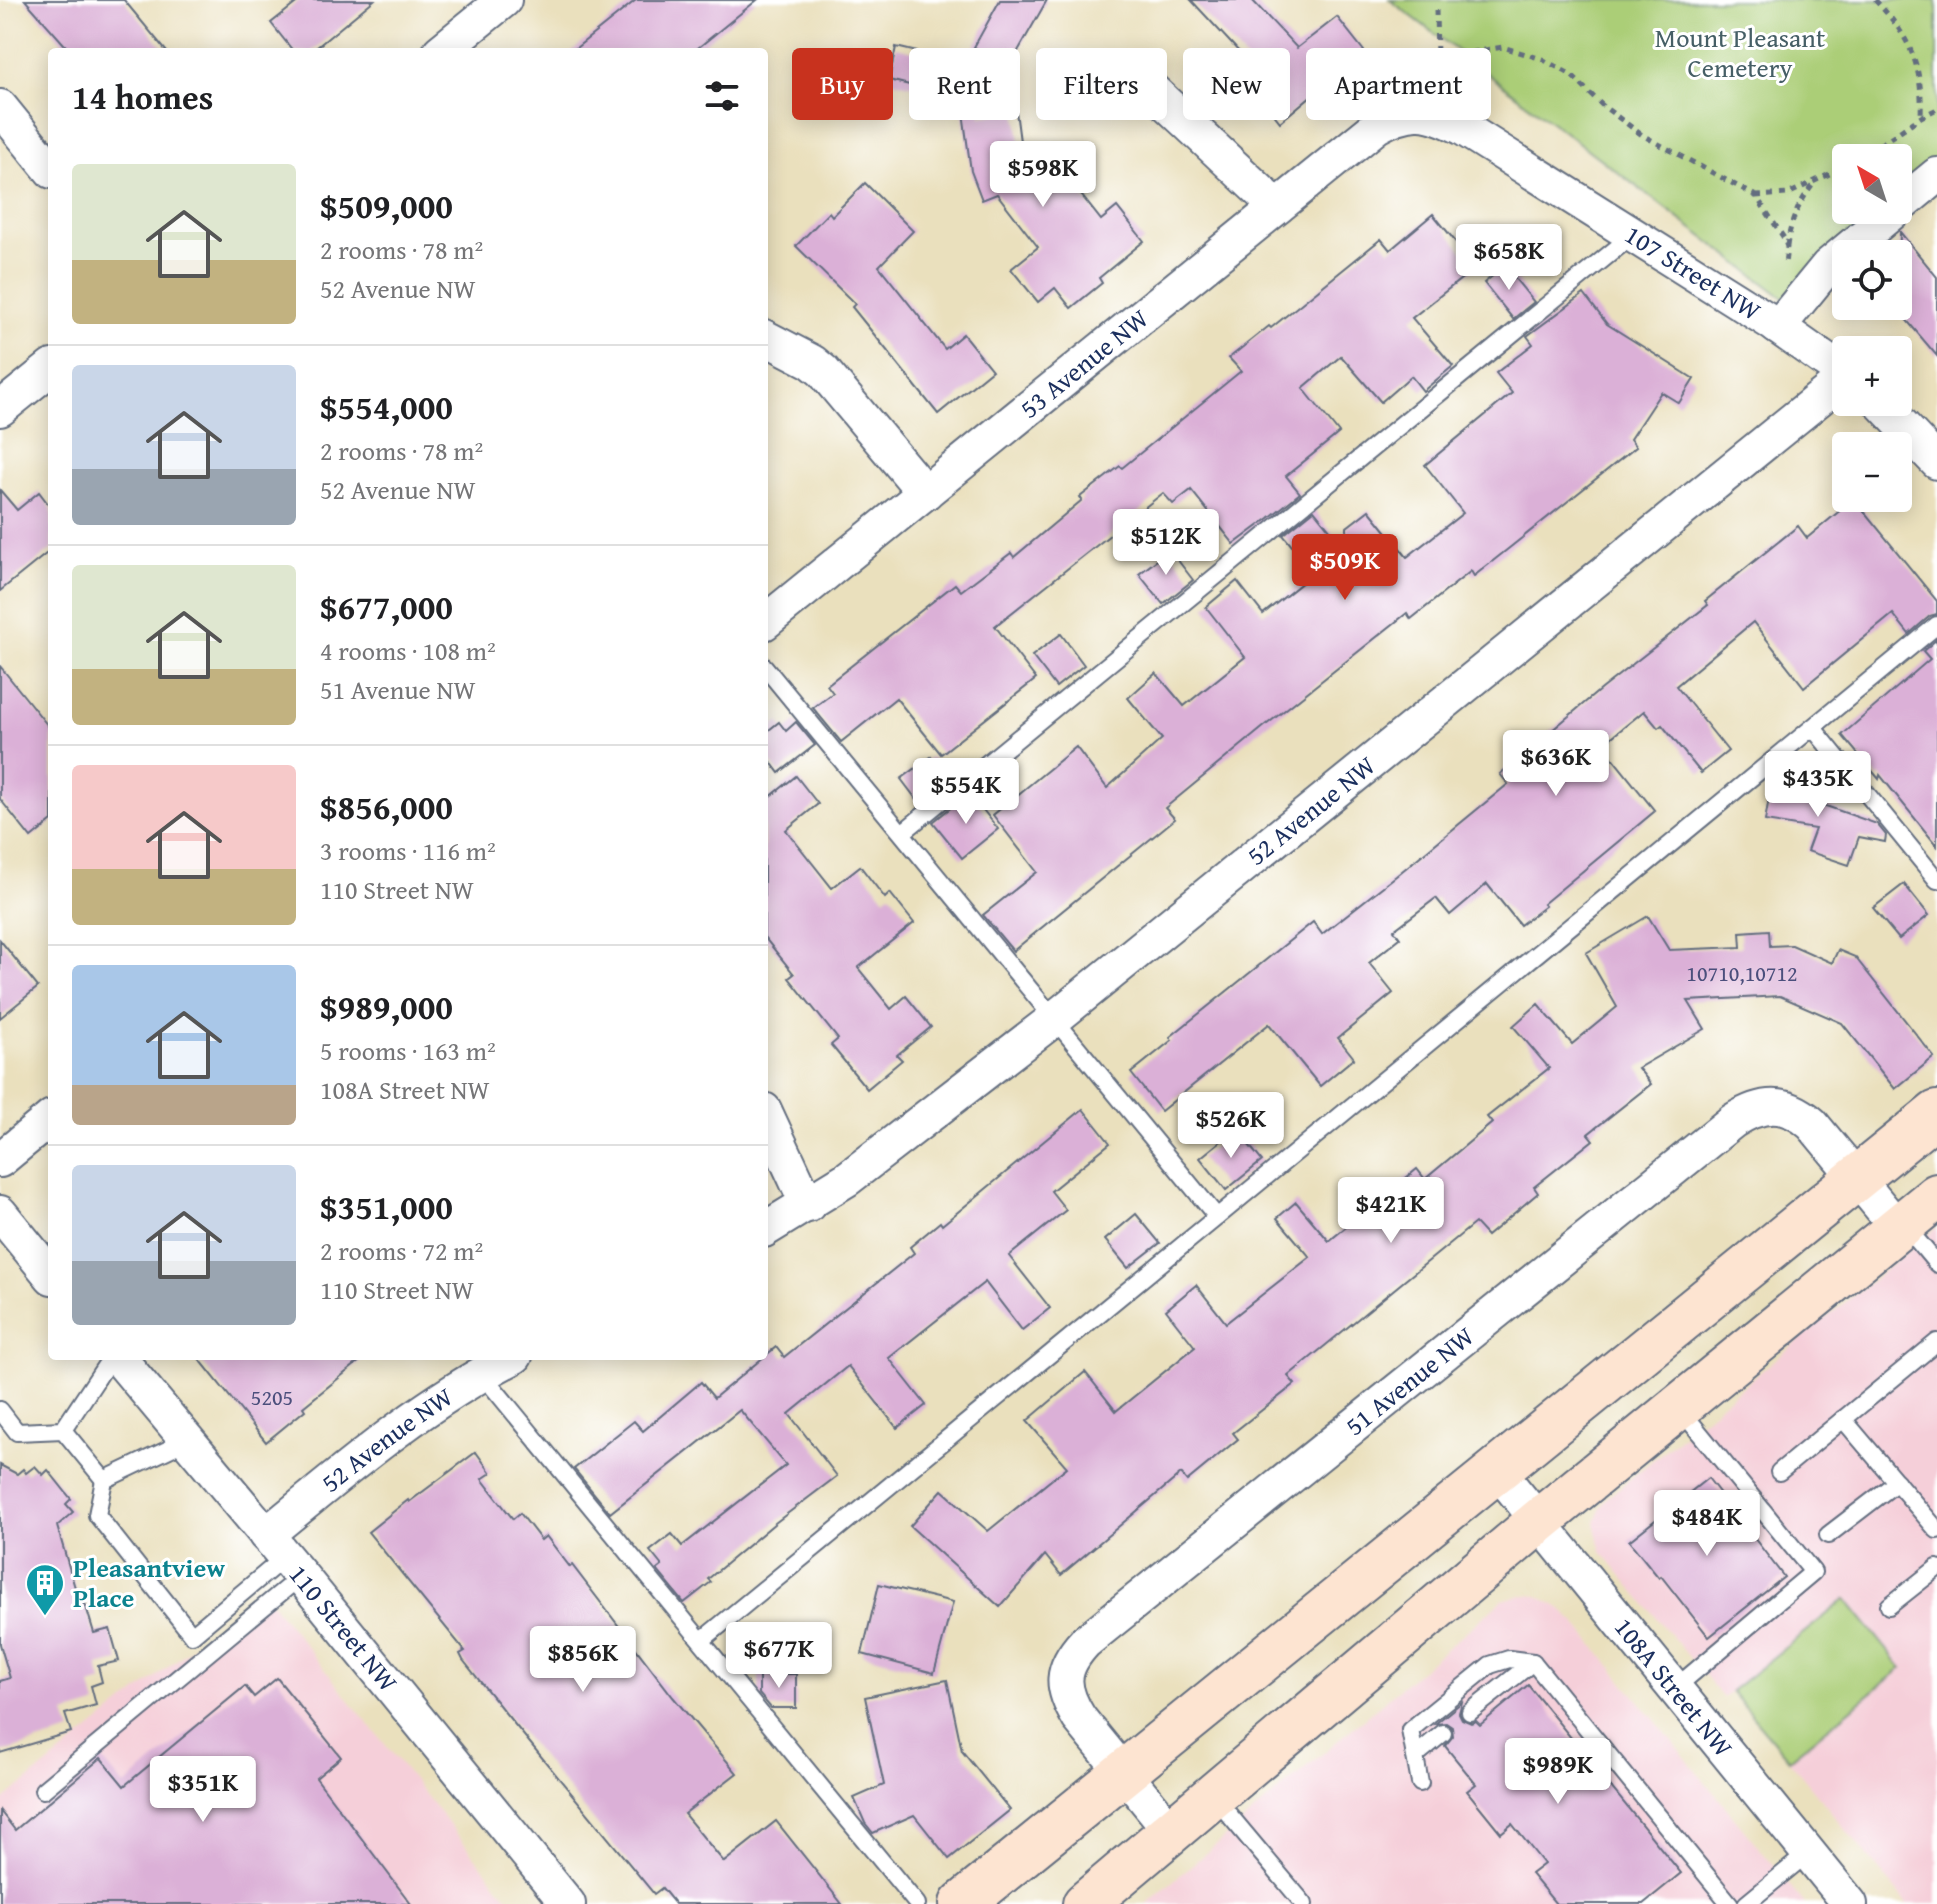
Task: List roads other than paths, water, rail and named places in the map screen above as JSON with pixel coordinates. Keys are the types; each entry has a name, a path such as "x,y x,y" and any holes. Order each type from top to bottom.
{"main road":[{"path":"962,1904 1937,1113"},
{"path":"1085,1904 1539,1521 1937,1196"}],"street":[{"path":"445,48 504,0"},
{"path":"1167,104 1277,207"},
{"path":"0,107 48,166"},
{"name":"53 Avenue NW","path":"768,620 1377,126 1390,120"},
{"name":"107 Street NW","path":"1445,120 1463,128 1634,234 1778,327 1832,366"},
{"path":"1912,196 1937,175"},
{"path":"1778,327 1828,266 1878,224"},
{"path":"768,339 823,371 925,493"},
{"path":"0,409 48,370"},
{"name":"52 Avenue NW","path":"768,1228 808,1205 906,1135 1054,1019 1832,387"},
{"path":"1893,416 1937,462"},
{"name":"51 Avenue NW","path":"1172,1832 1069,1702 1065,1673 1069,1661 1085,1642 1748,1111 1777,1105 1800,1113 1898,1228"},
{"path":"768,1119 808,1205"},
{"path":"0,1160 48,1120"},
{"path":"0,1213 48,1272"},
{"name":"110 Street NW","path":"118,1360 188,1440 568,1904"},
{"name":"52 Avenue NW","path":"284,1556 391,1433 508,1360"},
{"name":"108A Street NW","path":"1497,1470 1850,1904"}],"lane":[{"path":"902,833 1634,234"},
{"path":"702,1640 1937,625"},
{"path":"768,671 1217,1217"},
{"path":"1813,728 1937,880"},
{"path":"1898,1228 1917,1240 1937,1264"},
{"path":"1779,1472 1937,1342"},
{"path":"63,1430 111,1360"},
{"path":"482,1374 917,1904"},
{"path":"1675,1688 1813,1572 1679,1407"},
{"path":"0,1410 17,1432 63,1430"},
{"path":"1843,1419 1937,1530"},
{"path":"63,1430 104,1480"},
{"path":"104,1480 188,1440"},
{"path":"104,1480 97,1515 192,1635 284,1556"},
{"path":"1828,1535 1897,1482"},
{"path":"43,1790 284,1556"},
{"path":"1889,1606 1937,1568"},
{"path":"1420,1783 1410,1730 1490,1665 1509,1659 1533,1662 1730,1904"},
{"path":"1470,1712 1533,1662"},
{"path":"1415,1756 1443,1733"},
{"path":"1214,1797 1304,1904"},
{"path":"1746,1904 1808,1853"}],"place":[{"name":"Pleasantview Place","path":"45,1617"}],"park label":[{"name":"Mount Pleasant Cemetery","path":"1740,53"}]}
